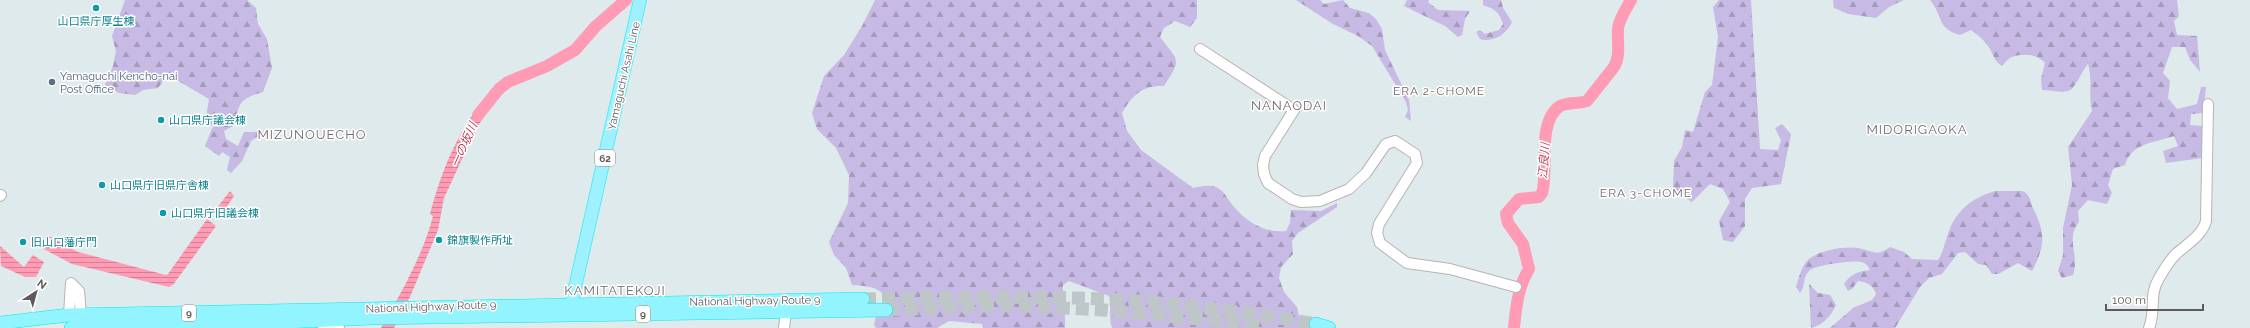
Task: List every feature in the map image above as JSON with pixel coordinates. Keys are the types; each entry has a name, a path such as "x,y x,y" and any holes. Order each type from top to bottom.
{"highway":[{"name":"National Highway Route 9","path":"0,323 75,315 404,313 863,299"},
{"name":"National Highway Route 9","path":"570,309 786,312 886,310"},
{"name":"National Highway Route 9","path":"71,328 103,324 264,323 386,313"},
{"path":"1316,324 1329,328"}],"main road":[{"name":"Yamaguchi Asahi Line","path":"570,309 640,0"}],"street":[{"path":"1200,49 1294,110 1265,156 1264,174 1272,186 1301,202 1320,201 1340,194 1356,184 1366,173 1386,144 1395,141 1415,154 1417,163 1379,224 1377,233 1380,243 1407,263 1450,269 1516,287"},
{"path":"2149,328 2154,312 2153,296 2157,282 2175,255 2202,231 2206,221 2208,104"},
{"path":"784,328 786,312"},
{"path":"308,320 339,328"}],"green space":[{"path":"125,0 247,0 256,8 258,24 267,39 272,68 263,92 249,97 242,102 238,111 235,125 224,131 226,139 238,146 244,132 255,132 261,130 264,133 251,141 242,161 231,173 227,170 230,157 222,152 219,156 205,146 213,126 205,123 209,99 168,75 158,88 143,90 135,95 119,93 105,85 113,66 116,51 112,36"},
{"path":"875,0 1197,0 1197,18 1190,27 1175,21 1164,28 1160,37 1174,56 1176,65 1164,86 1144,89 1130,101 1122,113 1127,131 1141,150 1193,188 1209,186 1219,189 1240,214 1252,223 1265,229 1286,231 1290,223 1291,210 1321,211 1337,203 1337,207 1298,233 1292,241 1293,254 1281,267 1279,278 1284,292 1297,307 1302,328 1112,328 1110,320 1109,296 1069,281 1063,285 1065,328 983,328 982,324 949,321 937,328 876,328 874,325 876,316 891,314 887,299 879,290 867,286 852,285 846,268 834,255 829,242 848,203 849,175 836,148 817,129 812,113 824,76 844,55 862,26"},
{"path":"1296,0 1320,0 1324,4 1343,0 1350,8 1369,13 1376,19 1382,29 1385,50 1409,100 1411,121 1405,117 1408,110 1406,102 1372,46 1358,36 1333,24"},
{"path":"1407,0 1429,0 1428,2 1438,10 1470,11 1465,19 1462,35 1458,37 1445,26 1404,6"},
{"path":"1483,0 1501,0 1503,8 1512,22 1503,34 1495,39 1480,39 1476,32 1480,30 1485,34 1499,30 1503,24 1496,11 1483,5"},
{"path":"1719,0 1751,0 1760,149 1778,150 1781,140 1775,128 1782,124 1791,134 1781,184 1752,188 1745,199 1745,226 1733,242 1723,240 1719,221 1730,202 1723,189 1710,184 1692,202 1673,190 1674,161 1682,147 1685,130 1693,132 1705,92 1712,85 1718,37 1713,7"},
{"path":"1833,0 1904,0 1889,7 1876,18 1848,14 1834,8"},
{"path":"1930,0 2177,0 2179,16 2174,21 2177,35 2197,36 2200,72 2190,60 2185,47 2172,47 2163,73 2170,81 2168,98 2177,109 2197,104 2201,87 2206,87 2203,113 2191,114 2190,125 2203,126 2202,158 2166,163 2163,151 2178,146 2174,136 2145,144 2128,157 2125,165 2113,169 2108,185 2112,193 2107,204 2088,200 2078,211 2079,222 2073,235 2075,268 2073,275 2062,278 2058,271 2063,255 2063,228 2072,185 2068,147 2092,111 2088,64 2071,90 2062,92 2042,90 2041,79 2045,63 2042,60 2030,55 2021,55 2008,59 2002,66 1995,60 1985,42 1971,30 1960,35 1947,29"},
{"path":"1995,191 2022,191 2027,194 2029,198 2042,233 2041,247 2032,271 2018,263 1998,274 1992,274 1986,265 1978,264 1965,252 1958,253 1942,274 1929,278 1920,287 1895,328 1830,328 1853,308 1872,300 1876,294 1869,284 1864,282 1858,281 1852,289 1848,291 1844,284 1855,274 1870,270 1863,262 1842,262 1812,269 1807,274 1800,293 1796,287 1802,269 1808,260 1813,256 1834,249 1856,248 1873,252 1882,252 1890,247 1904,252 1912,259 1938,260 1950,228 1959,213 1971,202"},
{"path":"1809,284 1818,293 1830,295 1836,305 1826,320 1811,328"}],"water":[{"path":"481,103 487,103 489,109 476,129 444,198 438,230 410,297 394,328 381,328 404,287 429,231 433,216 430,214 444,169 463,130"},
{"path":"230,191 234,196 220,217 213,213"},
{"path":"207,219 216,226 173,285 169,287 72,264 40,247 47,235 78,252 166,275"},
{"path":"0,246 24,267 33,255 44,262 36,277 25,277 1,266"}],"waterway":[{"name":"一の坂川","path":"478,115 499,89 508,82 547,66 575,50 596,26 626,0"},
{"name":"江良川","path":"1514,328 1520,290 1529,269 1523,244 1508,223 1506,214 1519,199 1539,197 1542,193 1544,184 1545,148 1548,123 1553,113 1560,106 1587,101 1614,67 1618,53 1619,25 1631,0"}],"tunnel":[{"path":"863,299 984,297 1105,299 1211,308 1316,324"},
{"path":"886,310 1007,305 1104,310 1232,322 1265,328"}],"place":[{"name":"山口県庁厚生棟","path":"96,8"},
{"name":"Yamaguchi Kencho-nai Post Office","path":"52,82"},
{"name":"山口県庁議会棟","path":"161,120"},
{"name":"山口県庁旧県庁舎棟","path":"102,185"},
{"name":"山口県庁旧議会棟","path":"163,213"},
{"name":"錦旗製作所址","path":"439,240"},
{"name":"旧山口藩庁門","path":"23,242"}],"district":[{"name":"ERA 2-CHOME","path":"1439,91"},
{"name":"NANAODAI","path":"1289,105"},
{"name":"MIDORIGAOKA","path":"1917,129"},
{"name":"MIZUNOUECHO","path":"312,134"},
{"name":"ERA 3-CHOME","path":"1646,193"},
{"name":"KAMITATEKOJI","path":"615,290"}]}
